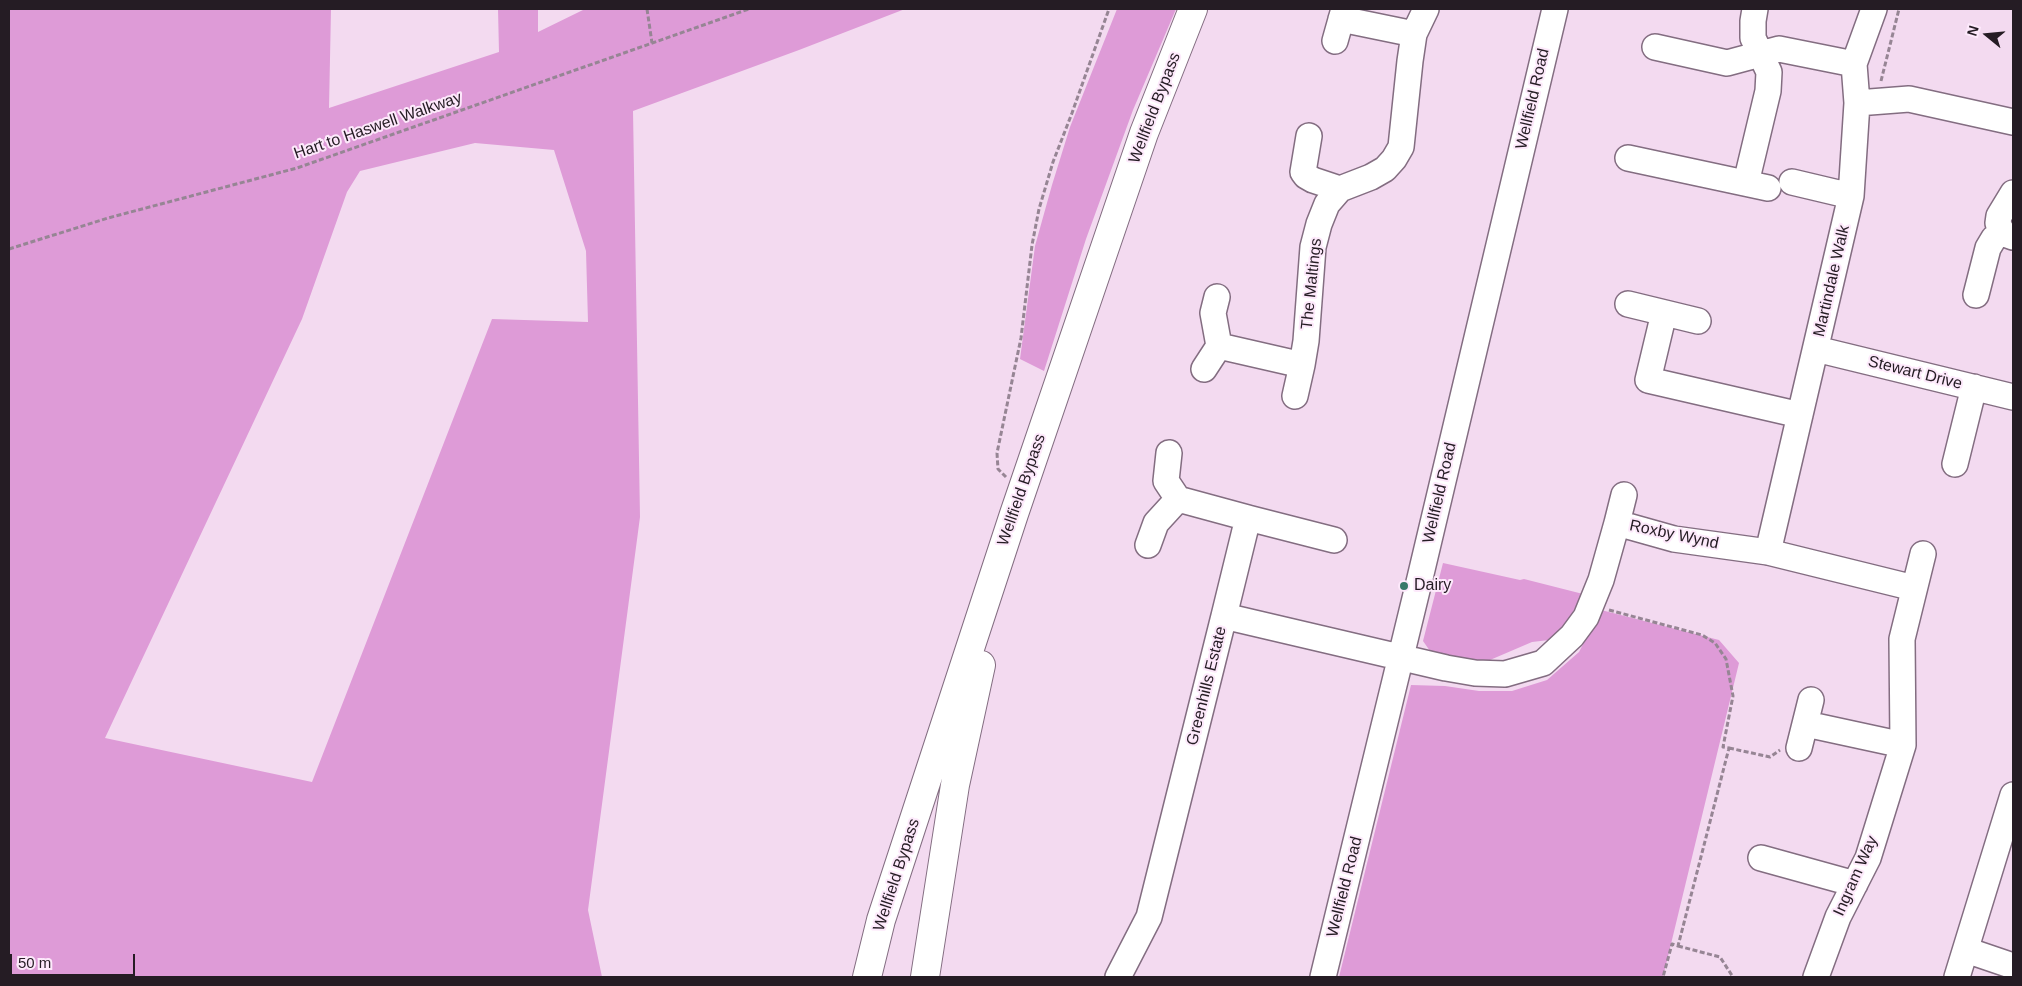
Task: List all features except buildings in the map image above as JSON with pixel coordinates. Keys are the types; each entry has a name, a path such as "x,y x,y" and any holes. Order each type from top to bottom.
{"main road":[{"name":"Wellfield Bypass","path":"867,977 884,911 1023,487 1144,133 1193,9"},
{"path":"924,977 955,784 1014,514"}],"street":[{"name":"The Maltings","path":"1295,396 1306,341 1313,247 1319,224 1327,204 1340,190 1385,169 1401,147 1414,34 1426,9"},
{"name":"Wellfield Road","path":"1323,977 1401,658 1555,9"},
{"path":"1628,158 1757,185 1769,72 1753,38 1755,9"},
{"name":"Martindale Walk","path":"1768,552 1851,196 1857,103 1854,64 1874,9"},
{"path":"1340,23 1414,34"},
{"path":"1655,47 1727,63 1779,49 1854,64"},
{"path":"1857,103 1909,99 2013,122"},
{"path":"1309,136 1303,172 1313,180 1340,190"},
{"path":"1792,182 1851,196"},
{"path":"1976,295 1988,248 1994,238 2008,235 1998,223 1999,216 2013,193"},
{"path":"1628,304 1698,321"},
{"path":"1204,369 1219,346 1216,309"},
{"path":"1664,313 1648,380 1800,415"},
{"path":"1219,346 1302,365"},
{"name":"Stewart Drive","path":"1816,349 2013,397"},
{"path":"1955,464 1974,387"},
{"path":"1169,453 1166,481 1178,499 1334,540"},
{"path":"1617,523 1624,495"},
{"path":"1148,546 1156,523 1178,499"},
{"path":"1224,616 1248,518"},
{"name":"Roxby Wynd","path":"1401,658 1474,673 1505,674 1542,663 1572,636 1586,617 1601,580 1617,523 1674,539 1768,552 1914,588"},
{"name":"Ingram Way","path":"1816,977 1838,917 1868,858 1903,745 1902,639 1923,554"},
{"name":"Greenhills Estate","path":"1118,977 1149,917 1176,815 1224,616 1401,658"},
{"path":"1799,748 1808,712 1903,745"},
{"path":"1957,977 2013,795"},
{"path":"1761,858 1855,884"},
{"path":"1966,950 2013,966"}],"path":[{"path":"647,9 652,43"},
{"name":"Hart to Haswell Walkway","path":"9,249 108,218 298,168 749,9"},
{"path":"1023,487 1007,478 998,469 996,454 1021,338 1032,245 1039,209 1053,162 1109,9"},
{"path":"1591,606 1702,635 1715,644 1726,659 1733,696 1723,746 1770,757 1787,746 1799,748"},
{"path":"1678,946 1729,748"},
{"path":"1663,977 1672,944 1720,957 1733,977"}],"shaded area":[{"path":"9,9 331,9 329,108 499,52 498,9 538,9 538,32 585,9 905,9 633,111 640,517 588,910 602,977 9,977","holes":["475,143 554,150 586,251 588,322 492,319 312,782 105,738 302,319 347,192 360,171"]},
{"path":"1117,9 1176,9 1133,110 1086,239 1044,371 1020,359 1035,246 1070,127"},
{"path":"1443,563 1520,580 1524,579 1583,594 1562,631 1549,640 1532,642 1490,660 1477,662 1439,654 1430,651 1423,641"},
{"path":"1601,610 1719,640 1739,663 1663,977 1339,977 1411,685 1445,686 1479,691 1512,691 1547,680 1579,652"}],"place":[{"name":"Dairy","path":"1404,586"}]}
